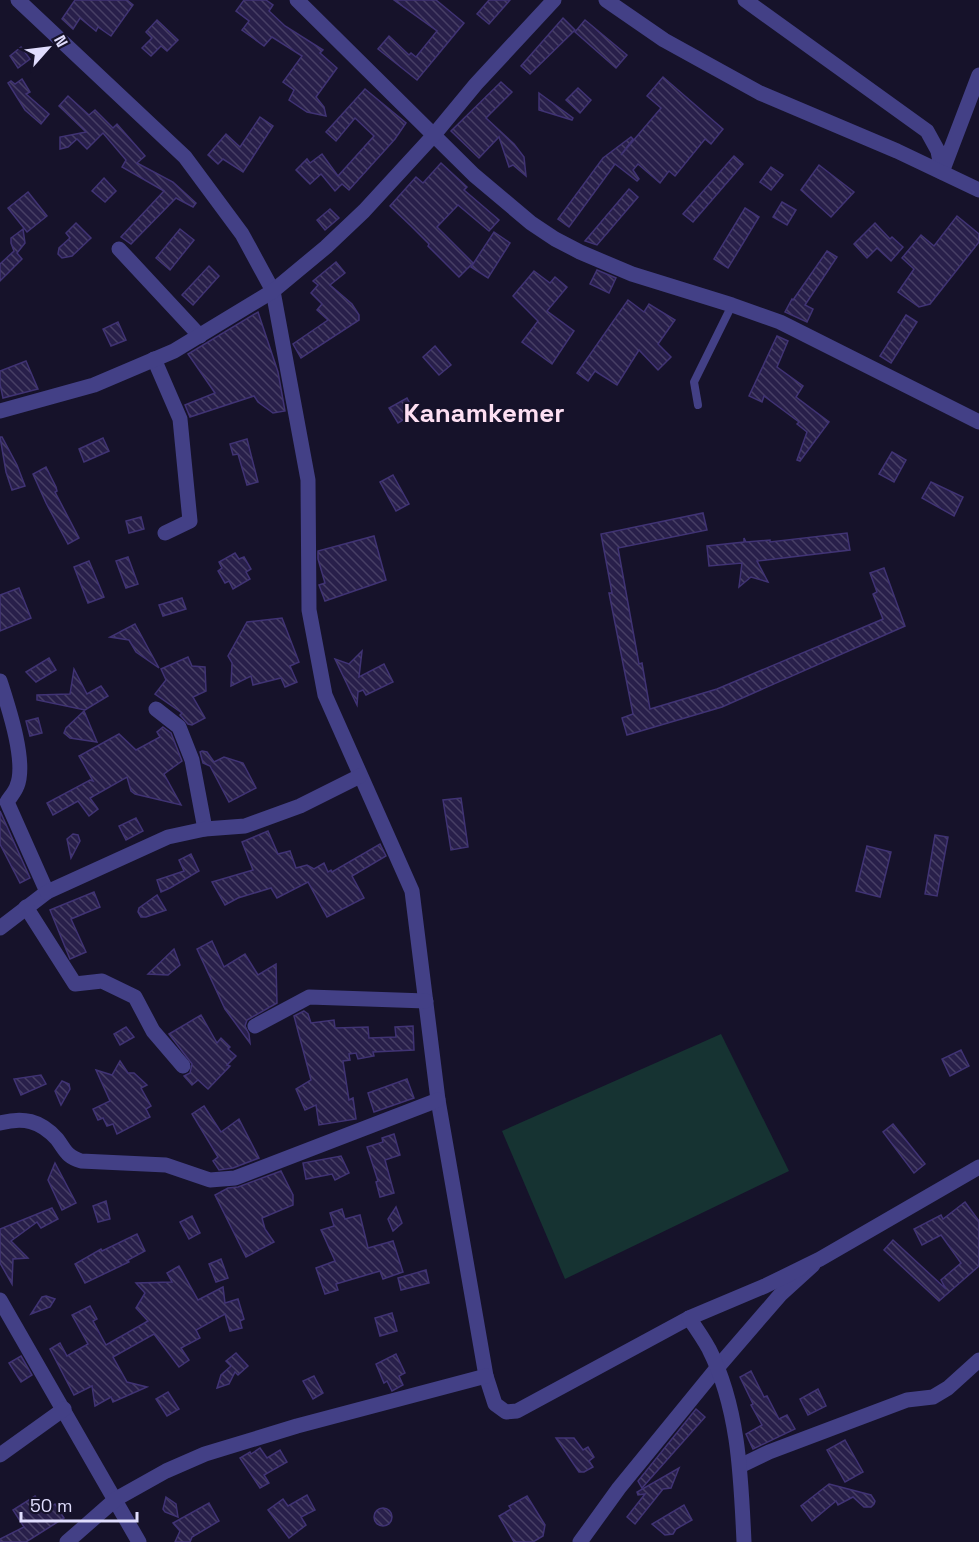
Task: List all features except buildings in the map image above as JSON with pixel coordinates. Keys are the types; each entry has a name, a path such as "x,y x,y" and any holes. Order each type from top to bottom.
{"street":[{"path":"18,0 185,157 242,234 273,291 308,480 309,610 325,695 412,891 438,1100 486,1376 495,1404 506,1412 517,1411 689,1318 765,1286 820,1259 979,1167"},
{"path":"297,0 433,136 504,202 555,239 590,257 632,274 732,304 801,332 979,422"},
{"path":"0,411 94,385 154,359 200,336 273,291 326,248 364,211 554,0"},
{"path":"606,0 664,40 760,93 979,190"},
{"path":"745,0 927,131 938,151 942,172"},
{"path":"942,172 979,75"},
{"path":"119,249 200,336"},
{"path":"154,359 180,419 190,520 165,534"},
{"path":"0,681 8,705 21,767 17,787 3,803 47,892"},
{"path":"156,709 179,727 192,760 205,829"},
{"path":"0,928 47,892 168,837 205,829 245,826 300,806 360,776"},
{"path":"26,907 75,984 102,981 135,997 153,1031 183,1066"},
{"path":"255,1026 309,997 426,1001"},
{"path":"0,1123 17,1119 42,1125 69,1156 81,1161 166,1165 210,1180 235,1178 257,1171 438,1100"},
{"path":"580,1542 619,1488 717,1368 780,1294 820,1259"},
{"path":"0,1300 139,1542"},
{"path":"689,1318 708,1348 725,1390 740,1466 744,1542"},
{"path":"740,1466 769,1452 907,1400 933,1397 948,1388 979,1360"},
{"path":"67,1542 116,1499 165,1471 205,1454 297,1426 486,1376"},
{"path":"0,1455 64,1409"}],"lane":[{"path":"698,405 694,382 732,304"}],"green space":[{"path":"721,1034 789,1171 565,1279 502,1131"}],"district":[{"name":"Kanamkemer","path":"484,413"}]}
